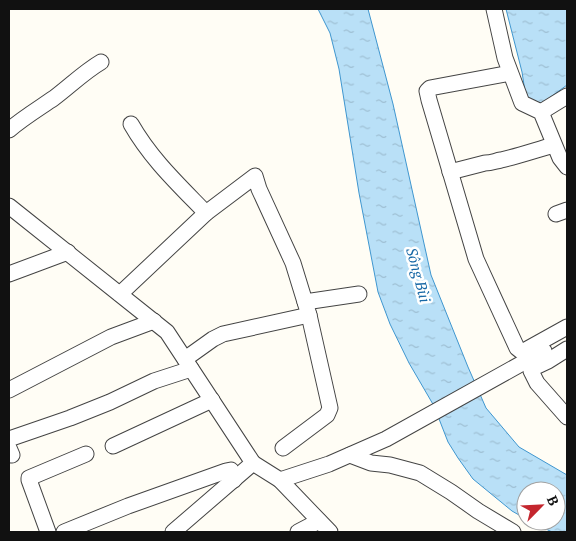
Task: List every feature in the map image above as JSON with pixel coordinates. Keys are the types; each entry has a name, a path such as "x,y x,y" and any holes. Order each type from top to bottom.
{"street":[{"path":"494,9 505,58 522,104 541,112 560,158 567,167"},
{"path":"9,130 33,110 53,98 86,70 101,62"},
{"path":"510,73 437,86 428,89 429,100 476,259 520,351 542,342 567,327"},
{"path":"541,112 567,96"},
{"path":"131,124 158,165 206,213"},
{"path":"450,172 509,159 554,145"},
{"path":"120,294 206,213 256,176 293,263 307,309 330,408 327,415 283,448"},
{"path":"9,206 167,332 253,463 280,480 330,532"},
{"path":"9,274 68,252"},
{"path":"9,439 110,402 154,381 188,364 212,339 223,334 359,294"},
{"path":"9,390 111,337 154,321"},
{"path":"280,480 350,455 386,439 567,339"},
{"path":"567,350 531,369 531,371 537,382 567,417"},
{"path":"113,446 212,400"},
{"path":"48,532 29,478 86,454"},
{"path":"350,455 370,463 390,465 420,473 513,532"},
{"path":"174,532 253,463"},
{"path":"64,532 128,506 226,471 231,470 234,480"},
{"path":"298,532 319,520"}],"water":[{"name":"Sông Bùi","path":"318,9 368,9 393,104 431,275 486,408 519,447 567,475 567,532 550,531 566,531 566,481 516,481 516,513 473,479 448,442 434,406 409,363 390,324 378,292 359,193 339,69 330,33"},
{"path":"506,9 567,9 567,85 541,104 526,98 522,72"}]}
